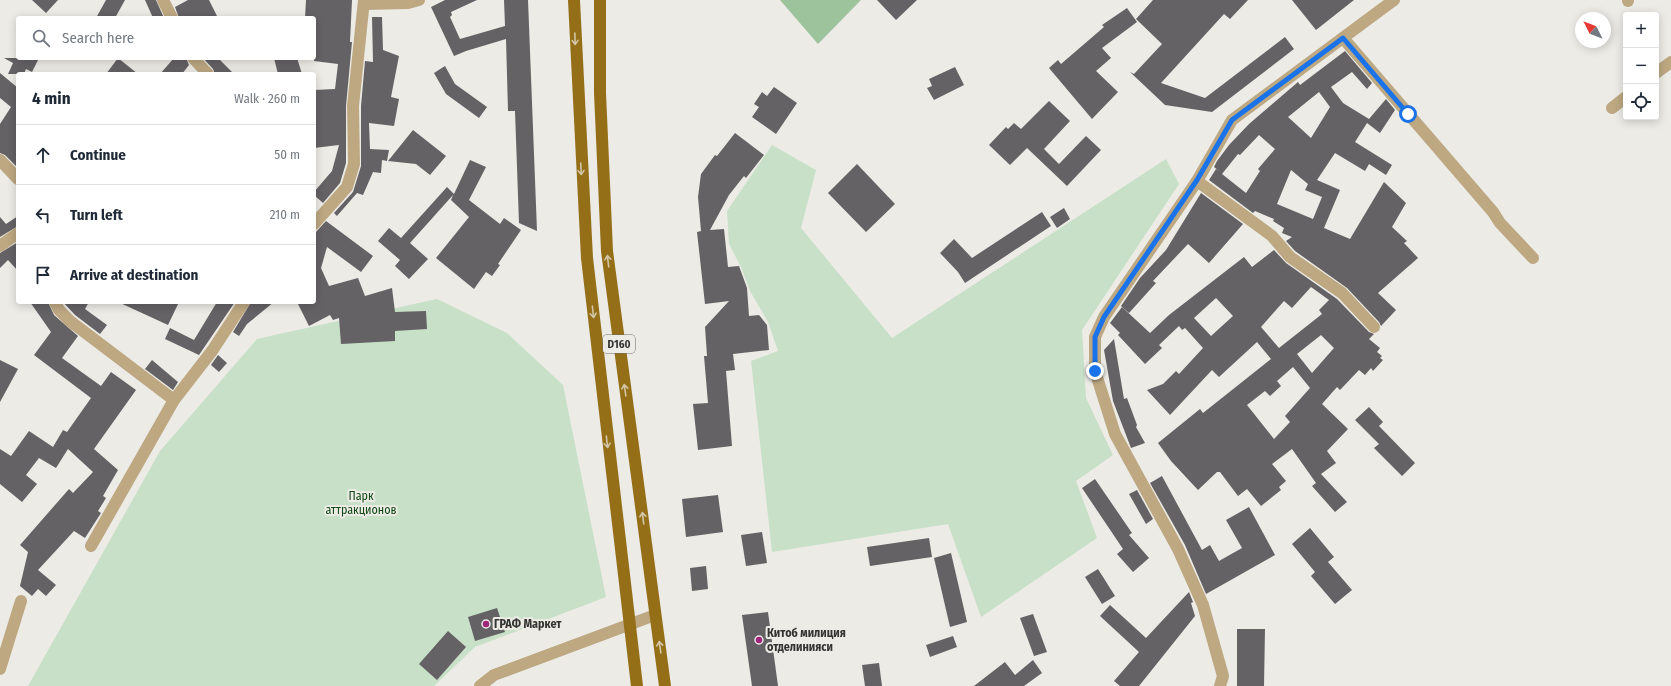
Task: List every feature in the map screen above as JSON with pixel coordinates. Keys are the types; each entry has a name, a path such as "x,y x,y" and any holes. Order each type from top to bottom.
{"main road":[{"name":"D160","path":"574,0 586,258 637,686"},
{"name":"D160","path":"600,0 600,93 607,250 665,686"}],"street":[{"path":"163,0 171,16"},
{"path":"316,222 347,187 354,164 353,106 364,2 408,4 419,0"},
{"path":"1220,686 1223,676 1203,605 1178,549 1115,434 1095,371 1095,337 1104,317 1197,180 1232,120 1394,0"},
{"path":"1343,38 1493,212 1500,223 1533,258"},
{"path":"195,60 206,72"},
{"path":"1659,71 1671,62"},
{"path":"1612,108 1623,99"},
{"path":"0,160 16,177"},
{"path":"1197,180 1272,236 1290,257 1342,293 1374,327"},
{"path":"0,246 16,234"},
{"path":"56,304 59,310 70,322 174,400"},
{"path":"91,546 174,400 212,350 243,304"},
{"path":"0,669 22,601"},
{"path":"480,686 494,675 655,615"}],"green space":[{"path":"780,0 861,0 818,44"},
{"path":"772,145 816,170 801,228 892,338 1166,159 1179,184 1082,330 1086,398 1113,455 1076,481 1097,538 981,617 948,524 772,552 751,361 778,351 768,322 750,291 741,267 729,244 727,211"},
{"name":"Парк аттракционов","path":"437,299 507,333 563,385 606,597 475,647 434,686 28,686 160,451 257,339"}],"building":[{"path":"32,0 58,0 46,13"},
{"path":"106,0 125,0 116,16 97,16"},
{"path":"145,0 156,0 163,16 152,16"},
{"path":"188,0 209,0 217,16 178,16 175,7"},
{"path":"306,0 352,0 350,42 352,42 346,106 346,163 340,183 323,203 316,197 316,190 332,171 339,145 316,148 316,90 335,89 338,64 314,61 316,60 316,16 305,16"},
{"path":"445,0 477,0 451,12 452,15 450,17 460,39 505,26 504,0 528,0 537,231 519,223 515,111 508,111 506,39 454,56 431,7"},
{"path":"877,0 917,0 896,20"},
{"path":"1153,0 1248,0 1230,19 1224,14 1161,83 1205,98 1285,37 1294,49 1212,112 1165,105 1130,72 1134,74 1162,44 1136,19"},
{"path":"1292,0 1354,0 1316,30"},
{"path":"1127,8 1137,22 1102,48 1111,58 1096,71 1118,92 1092,119 1049,68 1058,60 1061,64 1104,27 1102,25"},
{"path":"372,17 382,17 383,50 399,56 391,97 399,99 394,126 369,123 370,149 389,150 387,161 382,160 381,173 373,172 363,195 357,193 337,216 334,213 353,192 361,166 361,106 365,61 373,62"},
{"path":"1345,51 1372,83 1367,89 1352,72 1331,87 1343,103 1369,119 1386,99 1395,110 1380,133 1367,123 1355,142 1392,165 1386,175 1369,164 1365,171 1335,153 1317,180 1340,190 1324,228 1350,239 1384,182 1406,203 1392,227 1407,241 1404,243 1418,258 1378,293 1396,310 1381,326 1347,288 1295,251 1286,241 1292,237 1282,233 1284,228 1273,221 1274,219 1255,211 1253,213 1209,180 1216,169 1219,171 1214,167 1217,161 1229,145 1249,124 1298,82 1300,85","holes":["1319,92 1330,107 1311,138 1288,117","1259,135 1275,149 1258,169 1260,171 1246,193 1222,174 1238,154 1240,155","1291,170 1308,184 1305,190 1322,197 1313,219 1277,204"]},
{"path":"4,58 16,58 16,60 38,60 32,72 26,69 25,72 8,74 13,63"},
{"path":"116,60 120,60 136,72 108,72"},
{"path":"172,60 187,60 189,65 184,72 162,72"},
{"path":"205,60 220,60 232,72 214,72"},
{"path":"274,60 298,60 301,72 278,72"},
{"path":"445,66 455,84 487,107 479,118 446,94 434,73"},
{"path":"955,67 964,85 934,100 927,88 932,86 929,79"},
{"path":"0,73 16,86 16,166 5,155 0,153 0,124 11,107 0,98"},
{"path":"774,87 797,103 776,134 752,117 759,107 754,104 762,92 767,96"},
{"path":"1049,101 1070,121 1044,149 1059,164 1086,136 1101,150 1067,186 1027,148 1010,165 989,145 1006,127 1008,129 1014,123 1021,129"},
{"path":"413,130 446,156 430,175 416,164 388,161"},
{"path":"735,133 764,155 746,178 744,176 729,195 710,230 724,229 728,267 739,266 747,288 749,316 759,315 767,325 769,350 733,354 735,370 726,371 732,446 698,450 693,404 708,403 704,356 707,356 705,327 729,301 705,304 697,232 701,231 698,197 701,174 715,155 717,156"},
{"path":"470,160 486,167 469,200 500,224 504,218 521,230 498,264 500,265 492,276 486,272 474,289 436,258 469,217 451,200 453,195 410,243 428,259 409,279 395,266 400,260 378,241 389,228 401,238 447,187 454,194"},
{"path":"857,164 895,204 866,232 828,193"},
{"path":"1201,193 1243,224 1209,263 1188,244 1153,281 1156,283 1129,313 1121,306 1140,278 1166,250"},
{"path":"1064,208 1070,219 1057,228 1050,217"},
{"path":"1042,212 1051,226 965,283 958,272 940,253 954,239 972,258"},
{"path":"0,217 6,224 16,217 16,227 0,237"},
{"path":"326,221 373,256 361,272 327,247 321,268 329,286 358,278 365,296 392,288 395,312 426,311 427,329 395,331 395,341 341,344 339,318 333,320 330,315 309,326 298,304 316,304 316,232"},
{"path":"16,243 16,269 8,260 0,268 0,253"},
{"path":"1274,250 1286,263 1337,299 1369,332 1374,334 1369,339 1380,348 1377,352 1382,356 1380,358 1383,360 1373,371 1371,368 1365,375 1359,370 1340,390 1337,387 1322,404 1348,429 1327,451 1336,463 1321,474 1347,502 1335,512 1312,486 1316,483 1292,449 1272,464 1286,481 1279,487 1281,490 1261,506 1247,489 1238,496 1220,472 1217,472 1198,490 1171,461 1158,443 1200,409 1203,413 1271,359 1257,342 1219,377 1212,370 1170,415 1147,390 1163,384 1176,371 1179,374 1203,348 1185,328 1182,330 1179,326 1159,345 1162,348 1145,364 1118,335 1120,333 1110,323 1122,307 1150,333 1169,315 1244,257 1252,267","holes":["1311,287 1329,300 1319,310 1322,314 1279,348 1261,327 1284,301 1292,308","1216,298 1233,316 1211,336 1194,318","1321,335 1334,348 1312,373 1297,354","1293,367 1310,388 1285,416 1290,422 1274,439 1247,405 1265,391 1270,396 1281,386 1277,381"]},
{"path":"31,304 49,304 54,315 78,336 62,358 101,386 111,372 136,390 94,449 118,470 103,496 106,498 98,511 101,513 85,538 74,531 38,570 56,585 46,596 38,589 32,596 20,586 28,552 20,545 69,489 73,493 93,472 68,449 56,468 39,458 26,475 37,484 22,502 0,484 0,449 11,456 29,431 53,447 63,430 67,432 91,398 34,355 51,332"},
{"path":"65,304 88,304 85,309 107,325 100,334 75,315"},
{"path":"122,304 178,304 168,325"},
{"path":"216,304 234,304 199,355 165,339 170,328 194,340"},
{"path":"250,304 272,304 247,324 239,336 233,332"},
{"path":"1114,339 1124,399 1127,398 1137,425 1136,427 1145,443 1131,448 1113,401 1104,350"},
{"path":"218,355 227,363 219,372 211,365"},
{"path":"0,360 18,369 0,402"},
{"path":"152,360 178,382 173,390 145,369"},
{"path":"1369,407 1383,422 1379,426 1415,463 1402,476 1374,448 1379,444 1355,420"},
{"path":"1162,476 1202,550 1210,545 1219,561 1242,548 1226,520 1249,507 1275,555 1206,594 1185,545 1150,483"},
{"path":"1095,479 1132,533 1129,535 1149,558 1133,572 1117,554 1123,549 1082,488"},
{"path":"1137,490 1153,519 1146,524 1129,494"},
{"path":"718,495 723,532 686,537 682,499"},
{"path":"1310,528 1334,557 1328,562 1352,590 1335,604 1311,576 1315,572 1292,544"},
{"path":"762,532 767,563 746,566 741,535"},
{"path":"929,538 932,557 870,566 867,547"},
{"path":"951,553 967,622 950,627 934,558"},
{"path":"706,566 708,589 692,591 690,568"},
{"path":"1098,569 1115,596 1102,604 1085,577"},
{"path":"1189,592 1193,602 1191,603 1195,616 1139,686 1120,686 1114,681 1139,652 1100,616 1110,605 1146,638"},
{"name":"ГРАФ Маркет","path":"497,608 505,632 475,641 468,617"},
{"name":"Китоб милиция отделинияси","path":"768,612 778,686 752,686 742,615"},
{"path":"1033,614 1047,652 1034,656 1020,618"},
{"path":"1237,629 1265,629 1264,686 1237,686"},
{"path":"448,631 466,647 437,680 419,664"},
{"path":"953,636 957,647 930,657 926,645"},
{"path":"1033,660 1042,673 1024,686 974,686 1005,662 1015,675"},
{"path":"879,663 882,686 865,686 862,665"}],"place":[{"name":"ГРАФ Маркет","path":"486,624"},
{"name":"Китоб милиция отделинияси","path":"759,640"}],"route":[{"path":"1095,371 1095,337 1104,317 1126,283 1165,230 1197,180 1232,120 1343,38 1408,114"}]}
